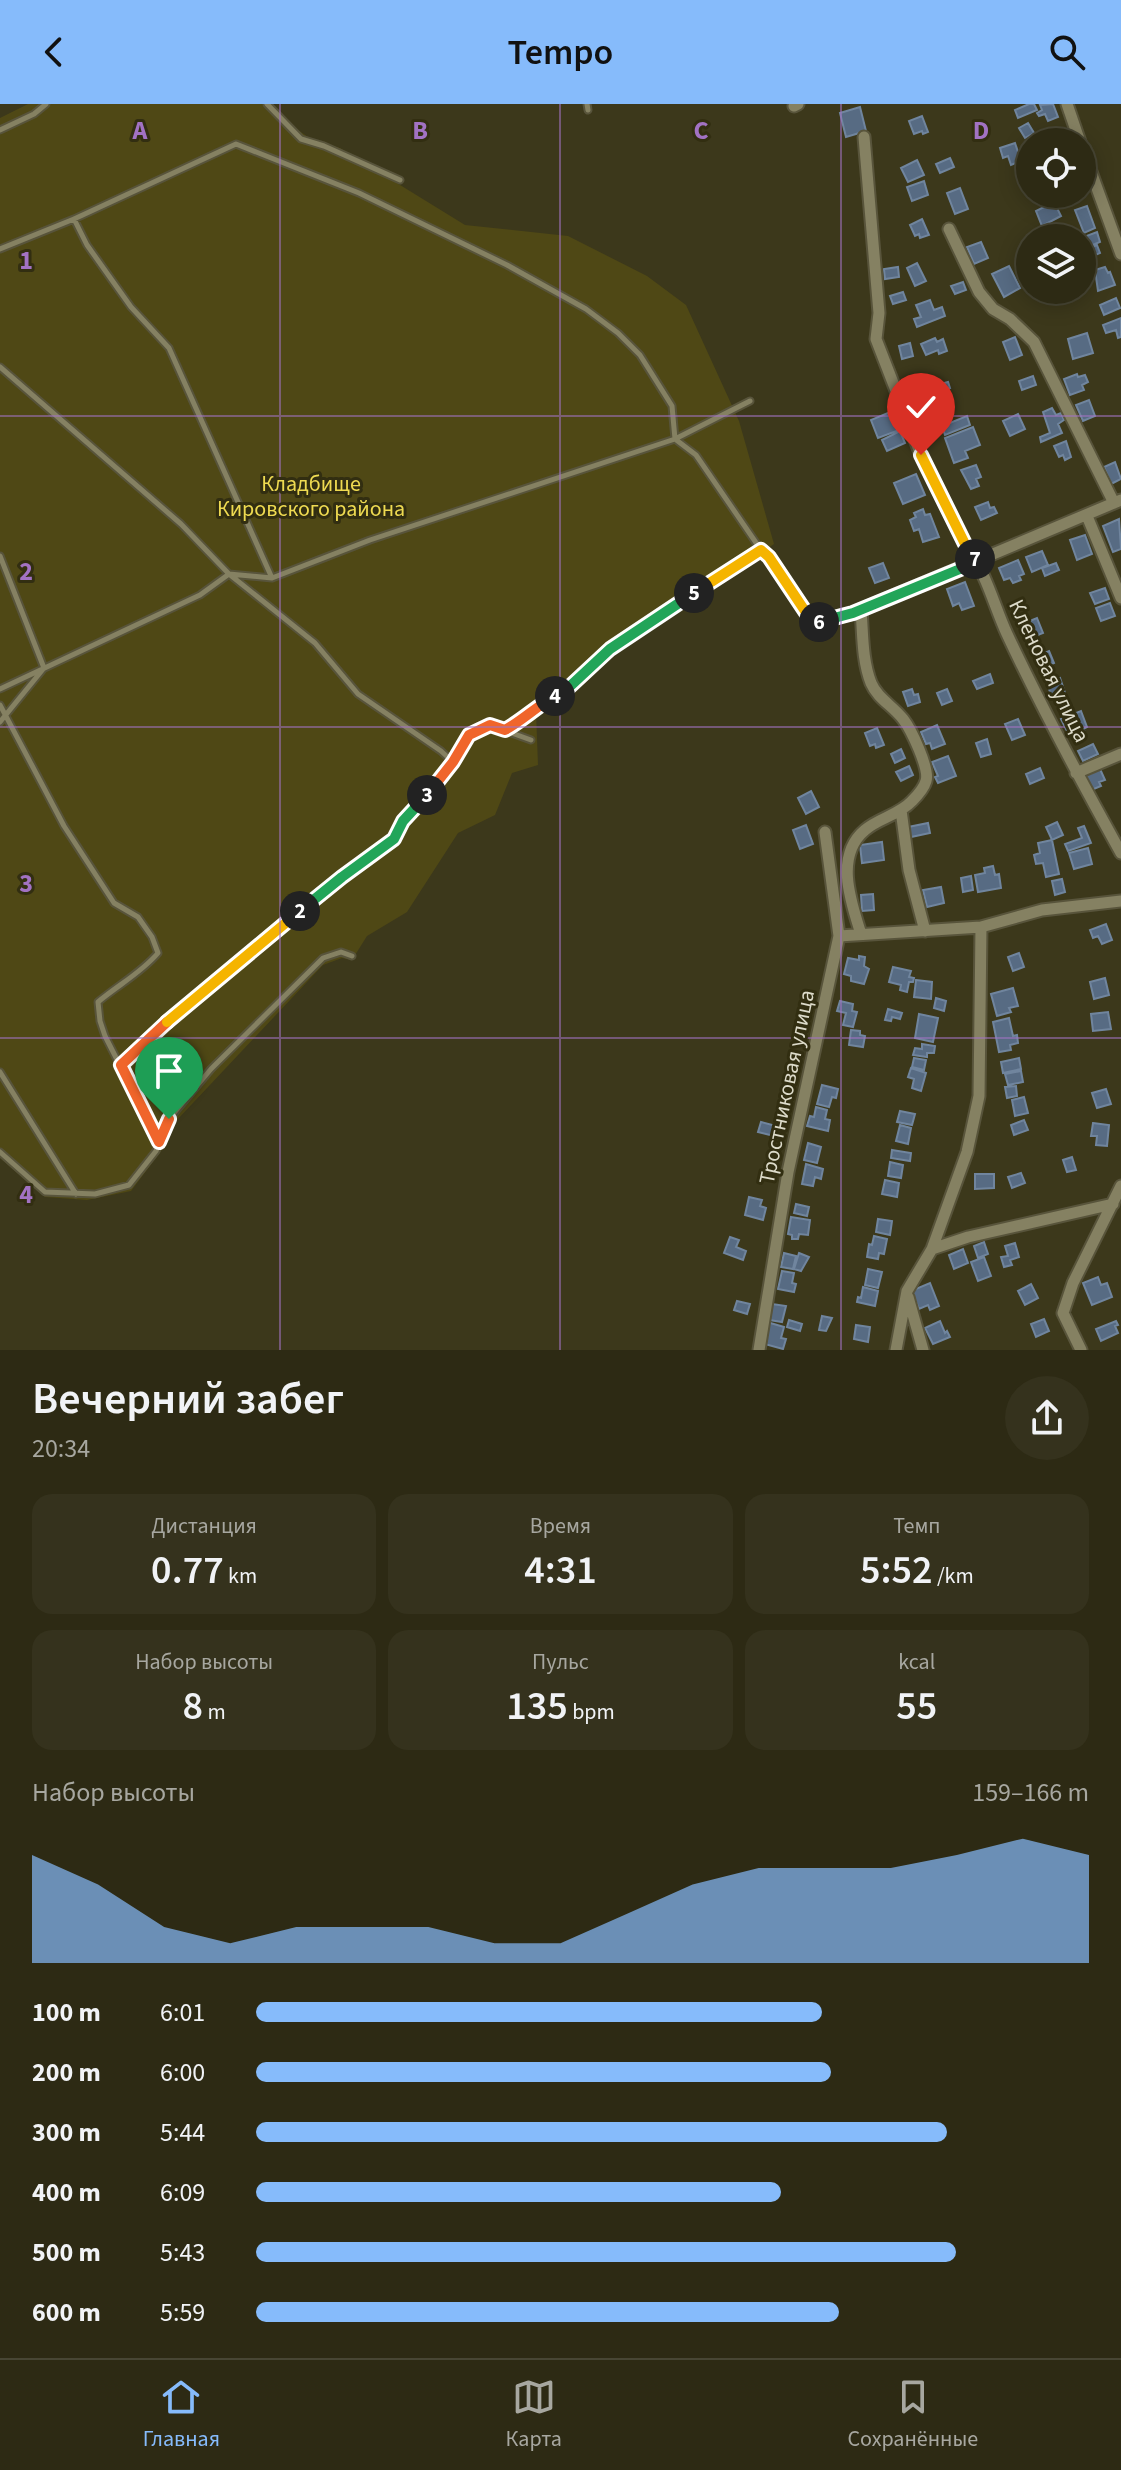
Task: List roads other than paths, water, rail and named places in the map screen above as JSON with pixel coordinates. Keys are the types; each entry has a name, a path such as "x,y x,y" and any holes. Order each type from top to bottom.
{"street":[{"path":"1067,104 1075,128"},
{"name":"Кленовая улица","path":"864,137 879,313 876,339 921,455 968,550 977,562 1006,632 1076,773 1121,853"},
{"path":"1096,185 1121,254"},
{"path":"765,553 809,617 820,622 861,610 1118,502 1034,342 1010,319 993,309 979,292 949,229"},
{"path":"1087,516 1121,598"},
{"path":"861,610 862,638 870,680 877,696 904,720 927,771 926,783 916,797 901,810 865,830 847,860 850,894 861,934"},
{"path":"1076,773 1121,754"},
{"path":"901,810 909,870 925,931"},
{"name":"Тростниковая улица","path":"759,1350 788,1172 839,936 825,832"},
{"path":"839,936 981,927 1042,910 1121,901"},
{"path":"896,1350 907,1291 932,1249 967,1152 979,1096 981,927"},
{"path":"1081,1350 1063,1313 1073,1283 1097,1231 1115,1207 1121,1186"},
{"path":"932,1249 968,1237 1115,1207"},
{"path":"907,1291 923,1350"}],"lane":[{"path":"0,130 34,114 46,104"},
{"path":"267,104 301,139 400,180"},
{"path":"0,249 74,219 236,144 372,199 507,265 586,309 618,333 640,355 672,406 675,439 696,455 765,553 610,649 566,690 532,709 505,730"},
{"path":"74,219 87,245 131,307 169,348 272,578"},
{"path":"0,367 181,524 229,574 315,643 358,694 453,762"},
{"path":"0,689 200,595 229,574 272,578 370,540 675,439 750,401"},
{"path":"0,556 2,570 44,668"},
{"path":"0,722 44,668"},
{"path":"0,705 64,826 114,903 138,917 152,937 158,953 143,970 119,983 98,1002 100,1021 159,1142"},
{"path":"121,1065 206,987 394,839 403,821 453,762 469,735 490,725 531,740"},
{"path":"0,1152 45,1192 95,1194 129,1185 156,1151 169,1119 211,1069 323,958 341,952 352,956"},
{"path":"0,1072 77,1195"}],"park label":[{"name":"Кладбище Кировского района","path":"311,496"}]}
